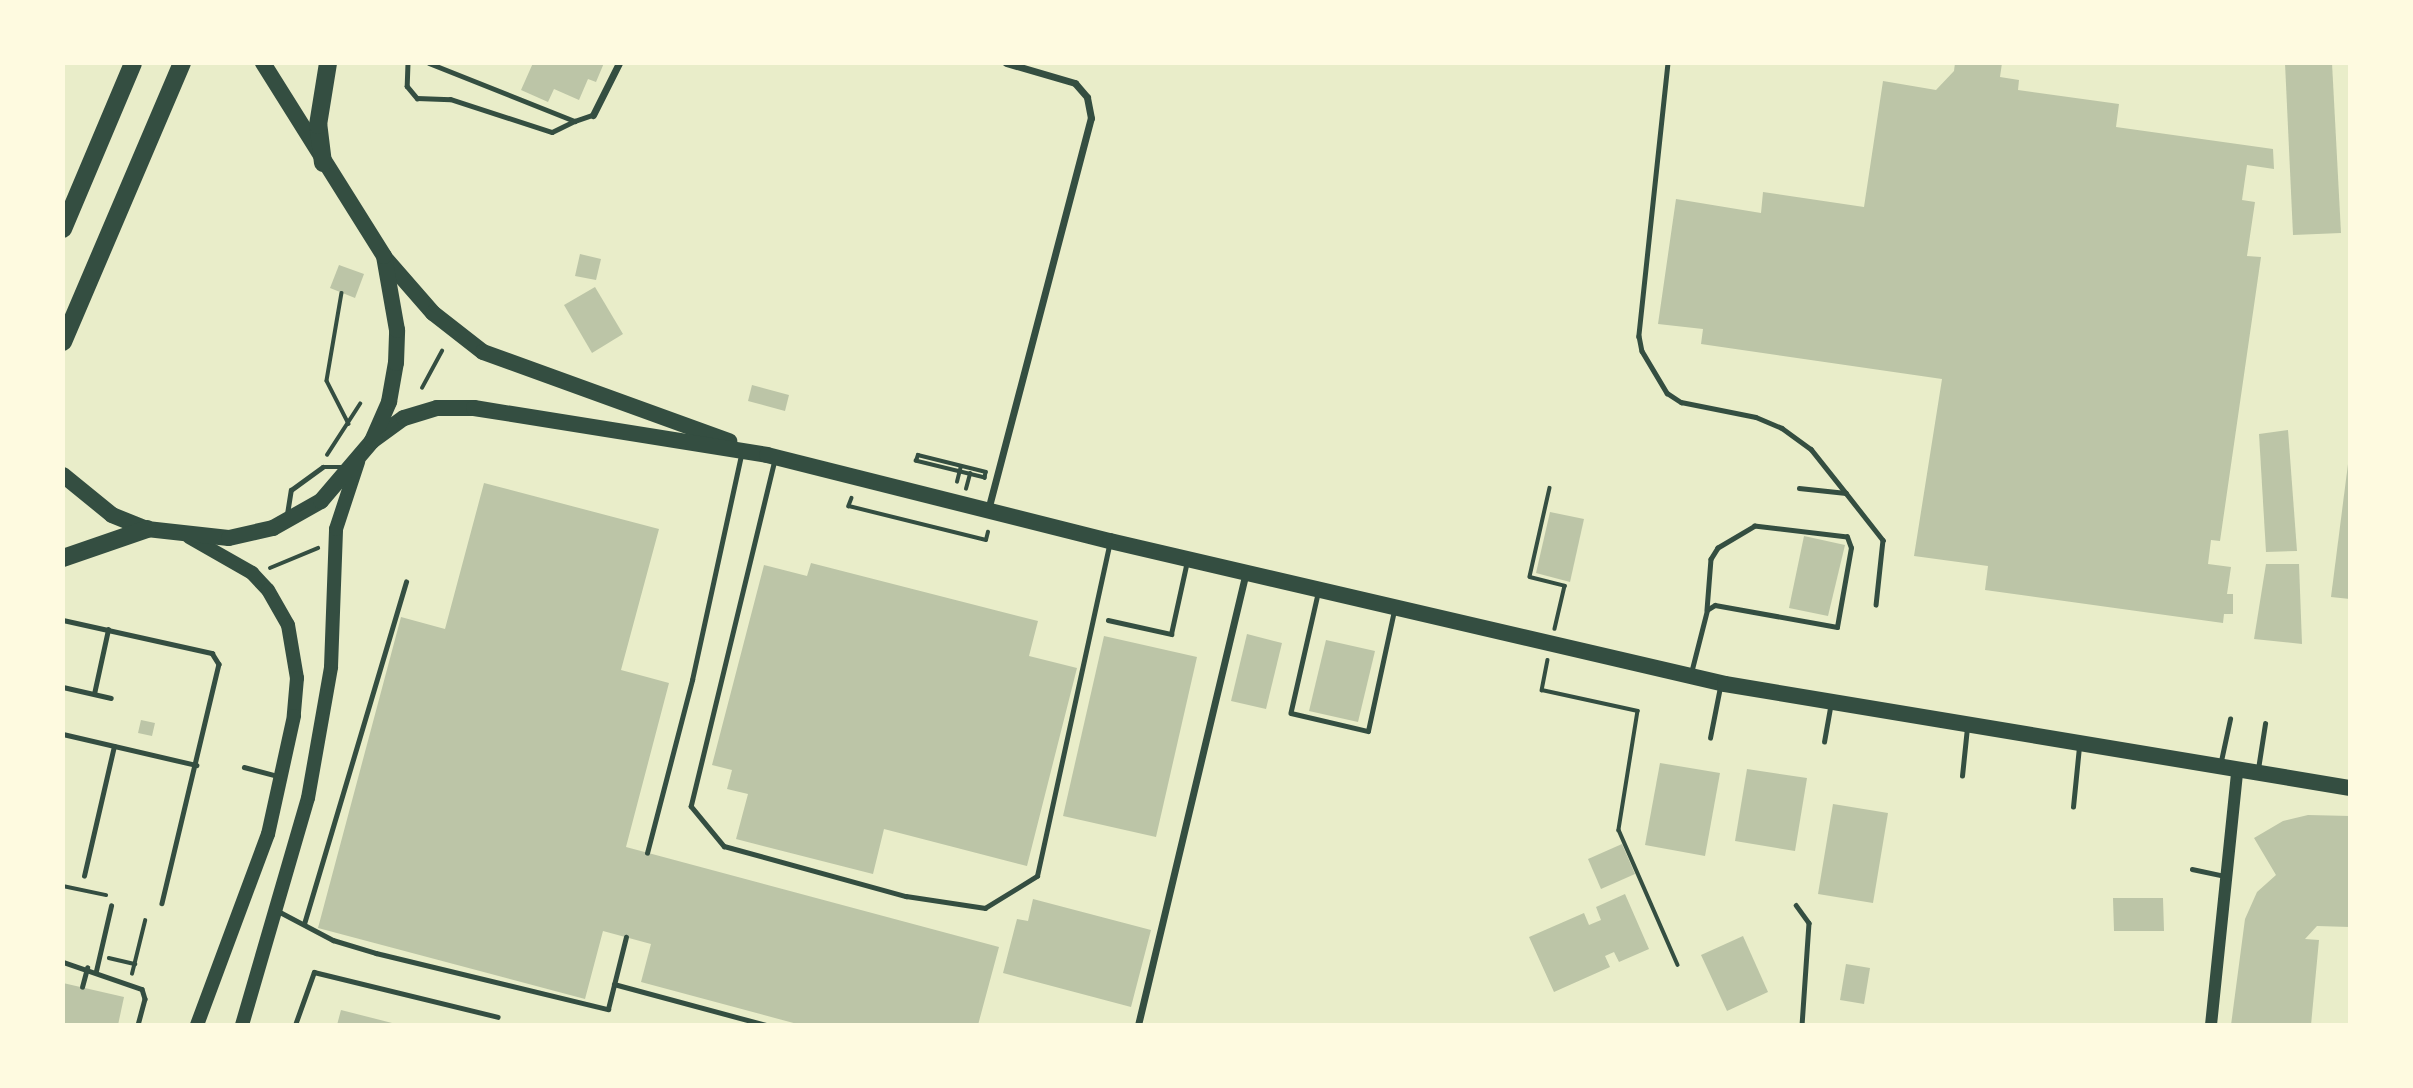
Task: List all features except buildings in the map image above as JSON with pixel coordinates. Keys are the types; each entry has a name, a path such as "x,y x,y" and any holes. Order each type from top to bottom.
{"highway":[{"path":"63,229 133,63"},
{"path":"63,342 182,63"},
{"path":"262,63 384,256 433,313 483,352 742,448 1110,541 1721,681 1831,704 2237,772 2350,788"},
{"path":"324,163 318,125 328,63"},
{"path":"63,475 112,514 147,529 189,537 245,536 285,522 321,501 355,465 372,441 389,402 396,363 397,330 384,256"},
{"path":"372,441 404,418 437,408 474,408 742,448"},
{"path":"63,558 147,529"}],"main road":[{"path":"242,1025 308,798 326,706 336,529 355,465"},
{"path":"189,537 252,573 288,625 297,678 282,778 265,844 197,1025"}],"street":[{"path":"593,114 619,63"},
{"path":"988,511 1091,118 1087,97 1075,83 1006,63"},
{"path":"1138,1025 1246,571"},
{"path":"2211,1025 2237,772"}],"lane":[{"path":"408,63 407,86 417,98 450,99 552,132 593,114"},
{"path":"429,63 575,121"},
{"path":"1668,63 1639,336 1642,351 1667,393 1681,402 1756,417 1782,428 1811,449 1883,540 1875,605"},
{"path":"647,853 692,680 742,448"},
{"path":"771,456 691,806 724,846 906,896 985,908 1009,897 1037,876 1048,840 1110,541"},
{"path":"285,522 291,490 323,467 355,465"},
{"path":"1799,488 1846,493"},
{"path":"1690,674 1707,610 1711,559 1718,548 1755,526 1847,537 1851,548 1837,627 1715,605 1707,610"},
{"path":"1108,620 1171,634 1188,557"},
{"path":"304,925 405,582"},
{"path":"1320,587 1291,713 1368,731 1396,605"},
{"path":"63,620 212,653 219,664 218,678 162,903"},
{"path":"94,694 108,630"},
{"path":"1710,738 1721,681"},
{"path":"63,687 111,698"},
{"path":"1824,742 1831,704"},
{"path":"2220,769 2230,719"},
{"path":"2257,774 2265,724"},
{"path":"1962,776 1967,727"},
{"path":"63,734 196,765"},
{"path":"84,876 114,746"},
{"path":"2073,807 2079,746"},
{"path":"244,767 282,778"},
{"path":"2192,869 2226,876"},
{"path":"1796,905 1809,923 1802,1025"},
{"path":"96,971 111,906"},
{"path":"276,910 333,940 376,953 608,1009 626,937"},
{"path":"63,962 130,982 142,989 145,999 138,1025"},
{"path":"82,987 86,968"},
{"path":"295,1025 314,972 498,1017"},
{"path":"614,984 766,1025"}],"path":[{"path":"342,293 327,381 349,424"},
{"path":"422,388 442,351"},
{"path":"323,467 360,404"},
{"path":"985,478 916,461 918,455 986,472"},
{"path":"957,482 958,465"},
{"path":"1550,488 1530,578 1565,586 1561,603"},
{"path":"852,498 849,506 986,540 988,532"},
{"path":"268,569 325,545"},
{"path":"1542,690 1638,711 1619,830 1678,965"},
{"path":"130,982 145,922"}]}
